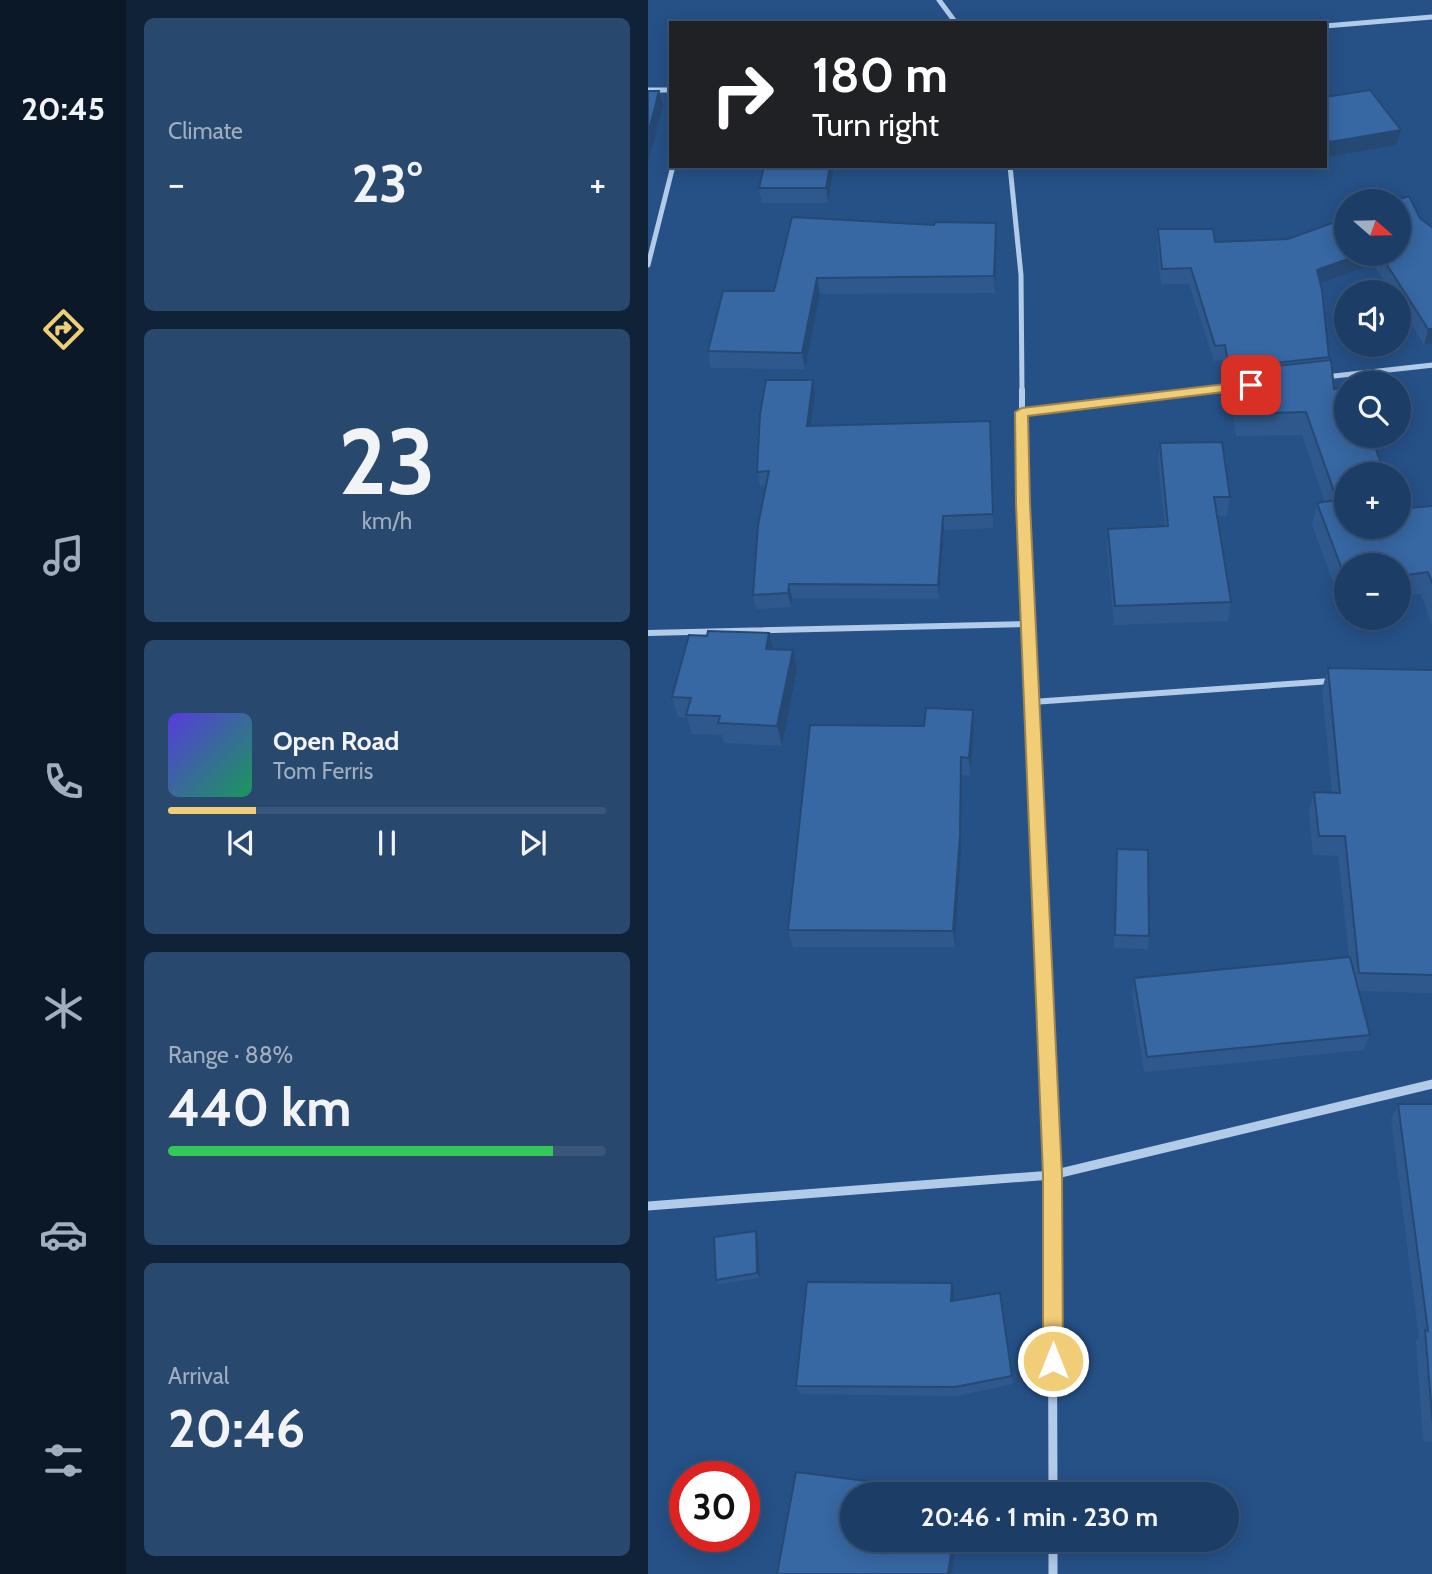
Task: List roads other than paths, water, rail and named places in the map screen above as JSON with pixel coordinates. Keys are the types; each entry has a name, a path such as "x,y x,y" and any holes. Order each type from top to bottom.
{"street":[{"path":"940,0 955,21"},
{"path":"1327,26 1433,18"},
{"path":"648,90 669,90"},
{"path":"648,262 672,168"},
{"path":"1010,168 1021,275 1028,624 1052,1175 1053,1482"},
{"path":"1322,377 1433,365"},
{"path":"1022,412 1239,387"},
{"path":"648,633 1028,624"},
{"path":"1032,702 1344,680"},
{"path":"648,1206 1052,1175 1433,1084"},
{"path":"1053,1552 1053,1574"}]}
